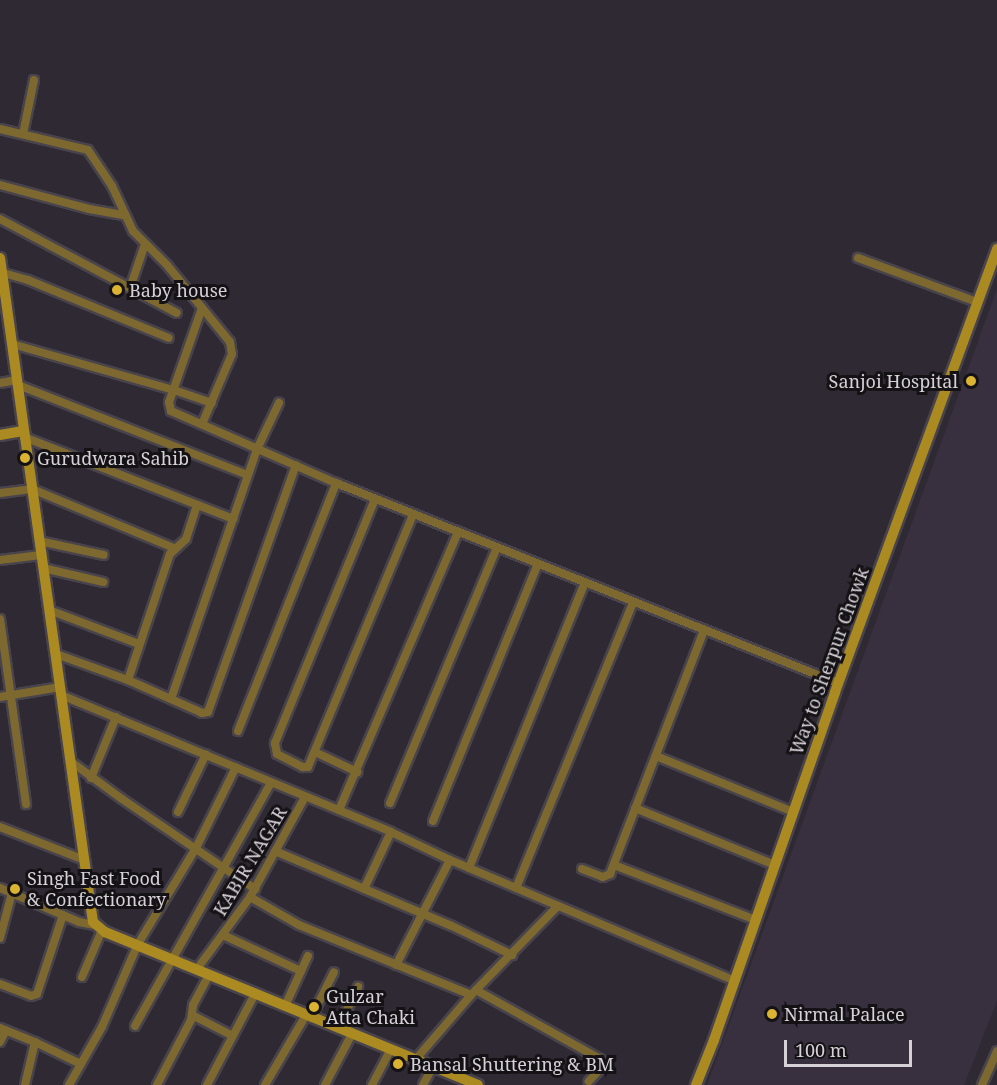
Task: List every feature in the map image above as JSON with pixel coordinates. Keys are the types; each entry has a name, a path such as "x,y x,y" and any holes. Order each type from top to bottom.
{"street":[{"path":"23,134 34,80"},
{"path":"0,129 88,150 112,186 133,231 202,308 232,347 232,354 202,424"},
{"path":"0,185 89,209 124,215"},
{"path":"0,219 177,313"},
{"path":"130,288 145,244"},
{"name":"Way to Sherpur Chowk","path":"696,1085 735,981 838,683 997,249"},
{"path":"0,258 3,313 12,344 92,918 98,928 82,977"},
{"path":"858,258 977,302"},
{"path":"1,272 169,338"},
{"path":"202,308 168,405 170,410 414,515 838,683"},
{"path":"12,344 212,403"},
{"path":"0,383 17,383 248,475"},
{"path":"171,699 258,447 279,403"},
{"path":"0,435 24,434 233,519"},
{"path":"56,654 128,680 204,714 209,711 296,465"},
{"path":"238,731 336,483"},
{"path":"0,493 32,489 174,548"},
{"path":"375,499 274,748 277,754 306,768 315,752 414,515"},
{"path":"128,680 174,548 186,539 197,505"},
{"path":"339,810 458,532"},
{"path":"39,541 104,555"},
{"path":"390,803 497,547"},
{"path":"0,560 41,555"},
{"path":"433,821 538,564"},
{"path":"43,568 103,582"},
{"path":"469,868 585,583"},
{"path":"516,888 633,603"},
{"path":"49,610 139,644"},
{"path":"0,619 26,804"},
{"path":"582,869 606,876 614,865 704,630"},
{"path":"0,697 61,691 116,717 391,832 450,860 735,981"},
{"path":"91,778 116,717"},
{"path":"315,752 357,772"},
{"path":"178,812 206,754"},
{"path":"656,756 793,812"},
{"path":"70,761 91,778 255,889"},
{"path":"69,1085 102,1027 138,945 196,848 236,767"},
{"path":"135,1026 271,783"},
{"name":"KABIR NAGAR","path":"197,969 250,897 305,797"},
{"path":"635,808 775,865"},
{"path":"0,827 84,860"},
{"path":"364,888 391,832"},
{"path":"275,851 364,888 512,955"},
{"path":"396,965 450,860"},
{"path":"614,865 756,920"},
{"path":"0,888 478,1085"},
{"path":"0,938 12,893"},
{"path":"250,897 299,925 396,965 474,992 600,1059 603,1066 589,1081"},
{"path":"416,1059 474,992 558,906"},
{"path":"0,984 31,996 37,994 63,915"},
{"path":"223,935 301,971"},
{"path":"285,1006 308,956"},
{"path":"266,1085 334,972"},
{"path":"156,1085 192,1015 195,1000 209,975"},
{"path":"338,1028 358,987"},
{"path":"207,1085 255,994"},
{"path":"192,1015 233,1036"},
{"path":"0,1042 3,1029 81,1064"},
{"path":"325,1085 352,1034"},
{"path":"25,1085 35,1042"},
{"path":"372,1085 391,1049"},
{"path":"982,1085 997,1051"},
{"path":"423,1085 433,1066"}],"shaded area":[{"path":"997,289 997,1001 964,1085 707,1085"}],"place":[{"name":"Baby house","path":"117,290"},
{"name":"Sanjoi Hospital","path":"971,381"},
{"name":"Gurudwara Sahib","path":"25,458"},
{"name":"Singh Fast Food & Confectionary","path":"15,889"},
{"name":"Gulzar Atta Chaki","path":"314,1007"},
{"name":"Nirmal Palace","path":"772,1014"},
{"name":"Bansal Shuttering & BM","path":"398,1064"}]}
